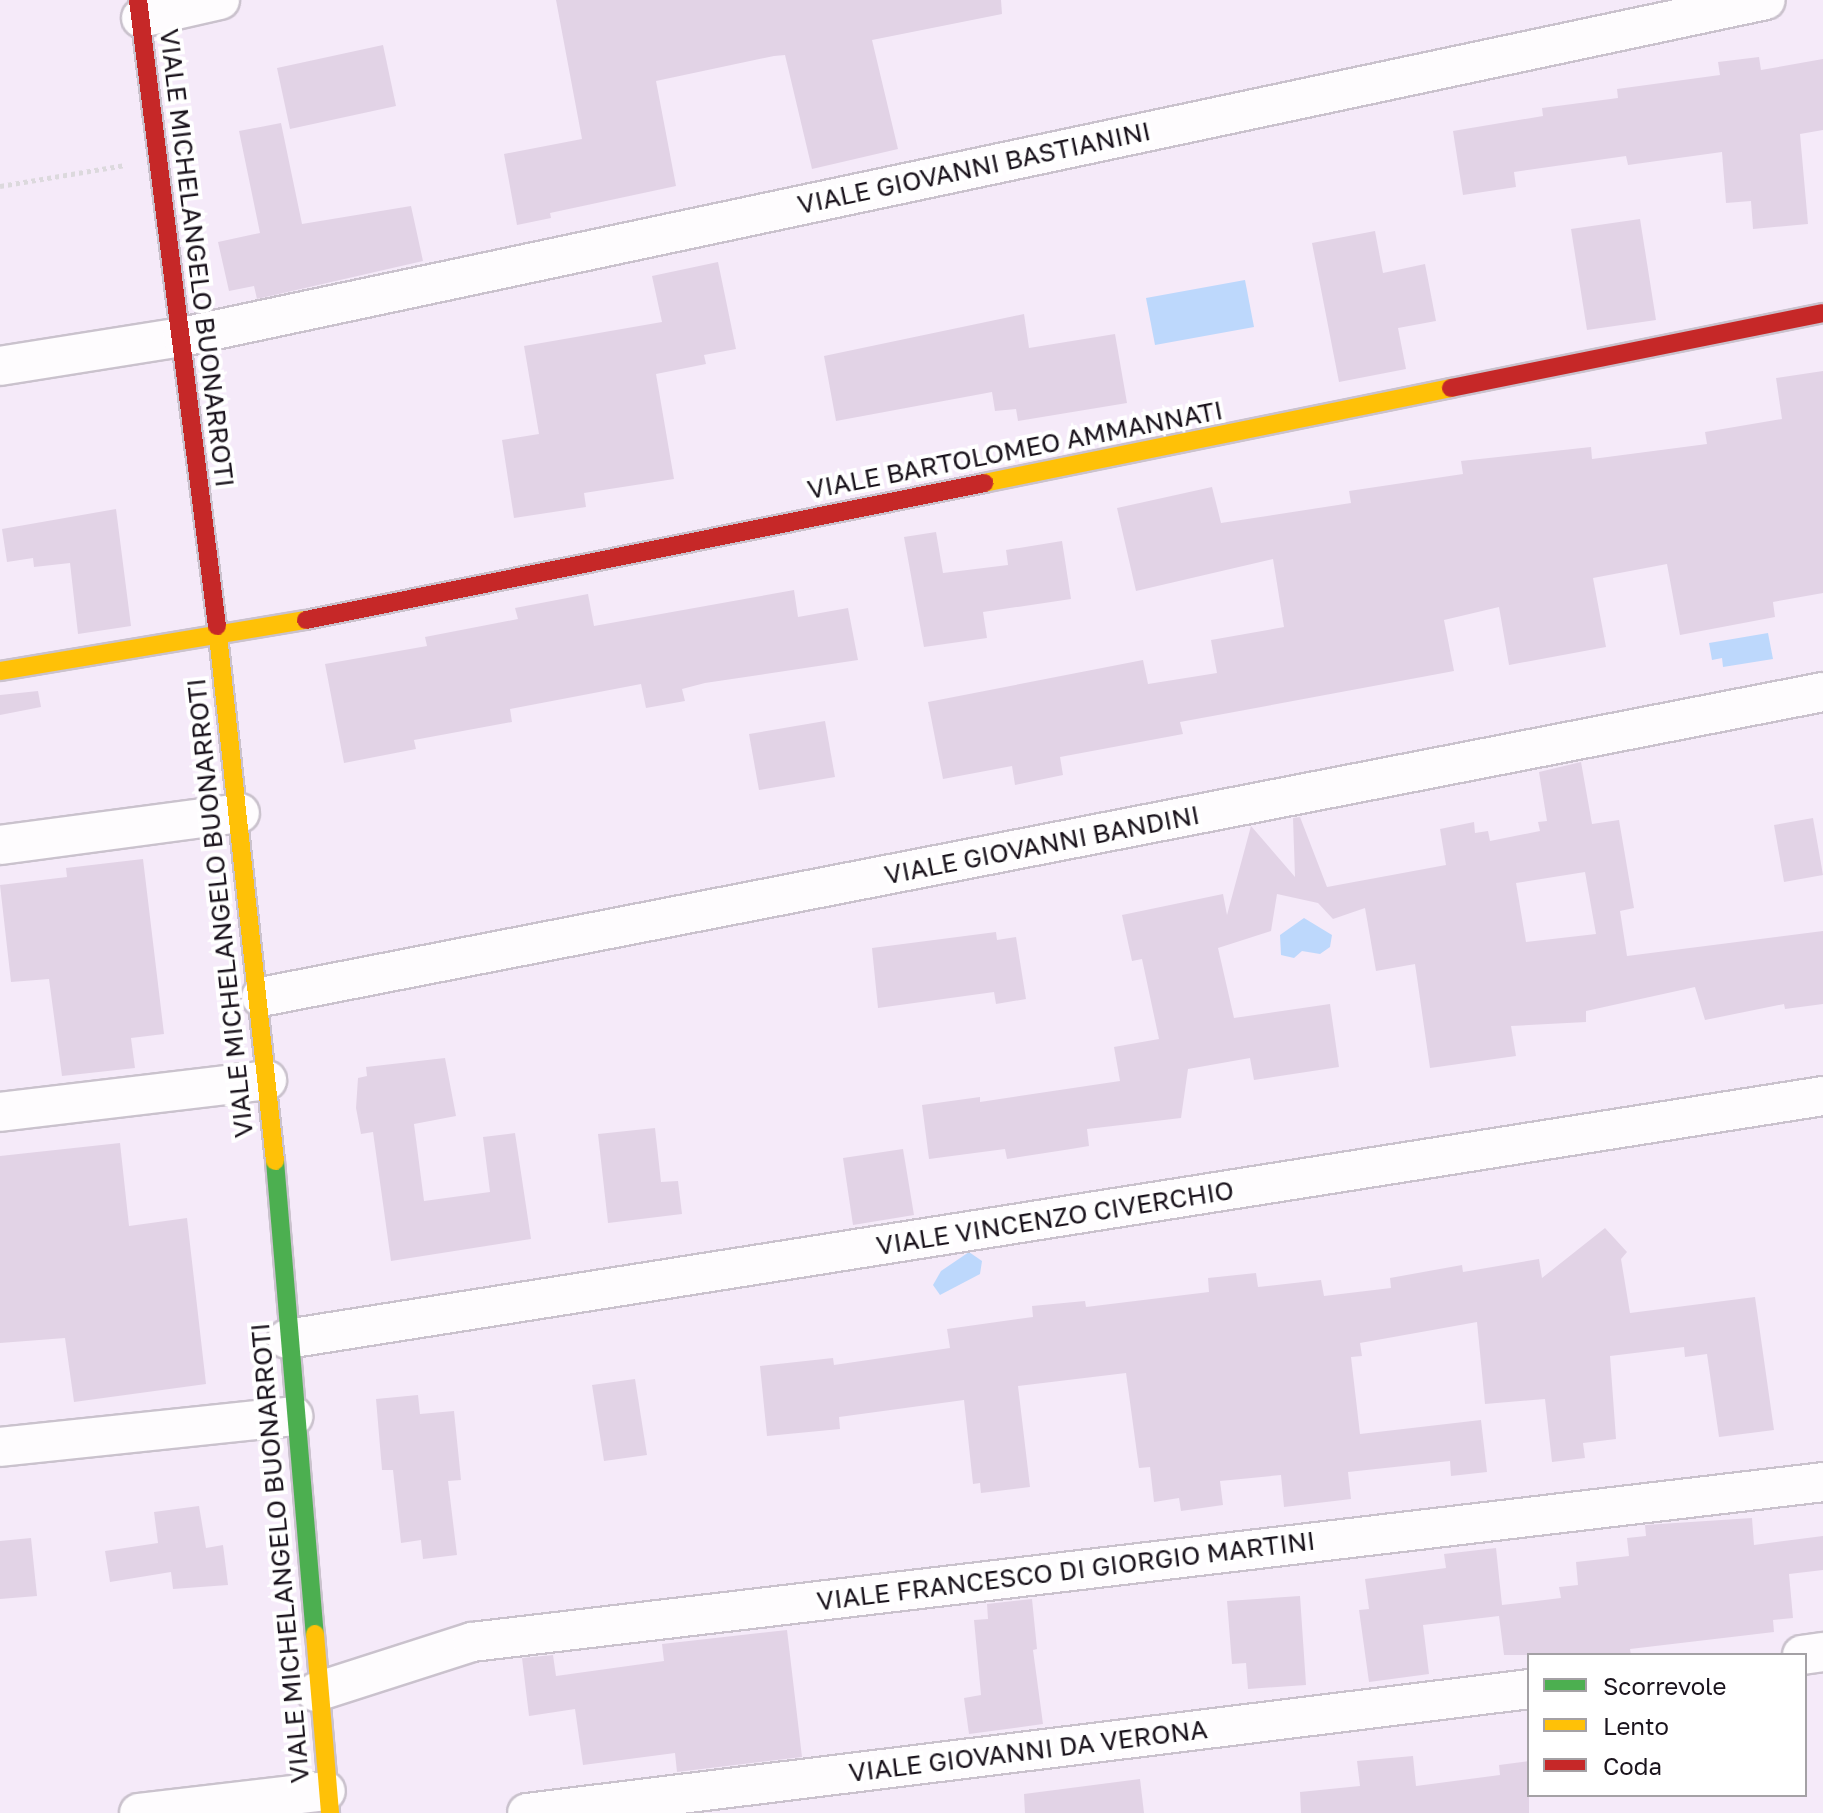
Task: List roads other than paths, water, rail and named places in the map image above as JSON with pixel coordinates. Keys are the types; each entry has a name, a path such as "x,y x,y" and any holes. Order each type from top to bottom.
{"street":[{"path":"139,9 220,0"},
{"name":"VIALE GIOVANNI BASTIANINI","path":"0,366 182,337 1766,0"},
{"name":"VIALE MICHELANGELO BUONARROTI","path":"139,9 162,158 216,638 261,997 293,1416 328,1802"},
{"name":"VIALE BARTOLOMEO AMMANNATI","path":"0,671 216,638 1823,313"},
{"name":"VIALE GIOVANNI BANDINI","path":"261,997 1823,692"},
{"path":"0,845 240,813"},
{"path":"0,1112 267,1080"},
{"name":"VIALE VINCENZO CIVERCHIO","path":"287,1339 1823,1096"},
{"path":"0,1447 293,1416"},
{"name":"VIALE FRANCESCO DI GIORGIO MARTINI","path":"316,1692 472,1642 1823,1482"},
{"name":"VIALE GIOVANNI DA VERONA","path":"527,1813 1527,1689"},
{"path":"139,1813 328,1802"}],"water":[{"path":"1245,280 1254,327 1155,345 1146,298"},
{"path":"1768,633 1773,659 1723,667 1722,658 1712,660 1709,643"},
{"path":"1304,918 1332,935 1330,947 1320,954 1302,951 1294,958 1281,955 1280,935"},
{"path":"969,1252 982,1261 980,1274 940,1295 933,1285 941,1271"}]}
